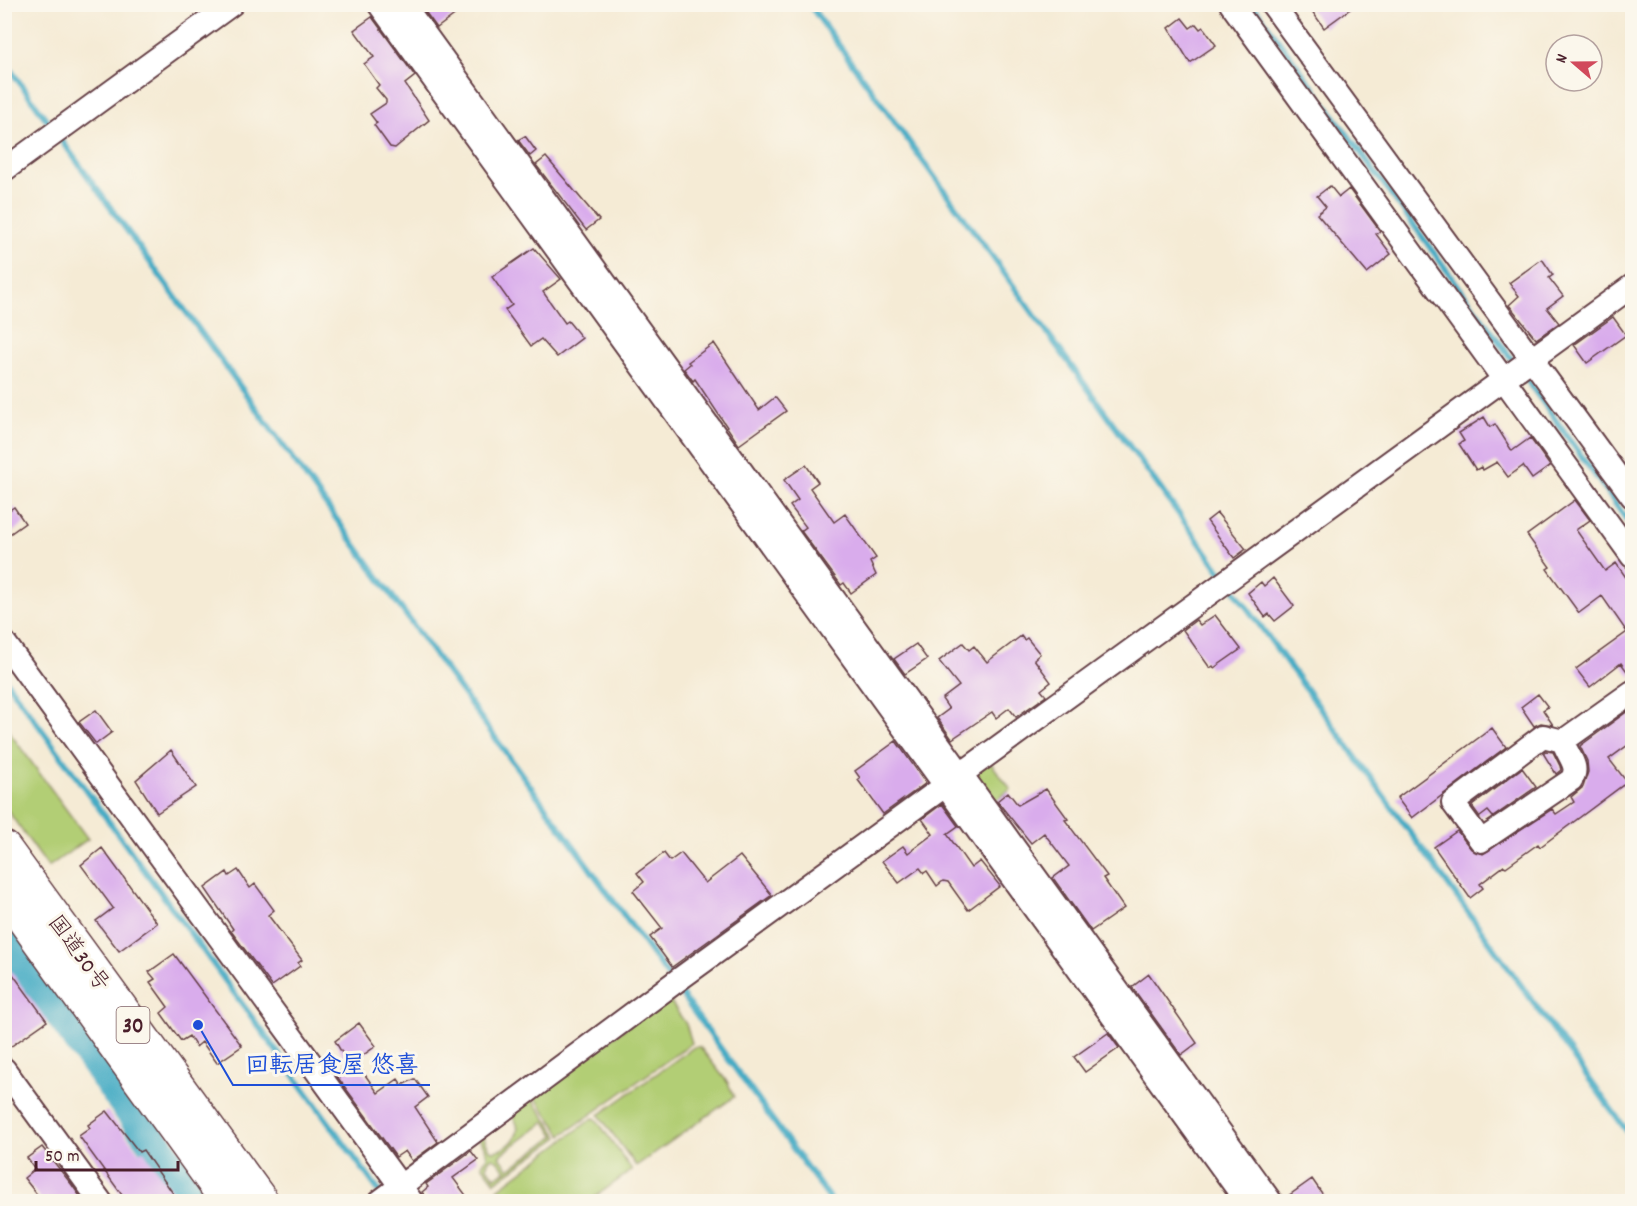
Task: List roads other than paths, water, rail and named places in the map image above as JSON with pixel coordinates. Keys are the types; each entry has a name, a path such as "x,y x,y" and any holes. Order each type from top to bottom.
{"highway":[{"name":"国道30号","path":"4,848 262,1202"},
{"name":"国道30号","path":"4,891 228,1202"}],"street":[{"path":"4,170 232,4"},
{"path":"379,4 953,780 1271,1202"},
{"path":"403,4 953,780 1247,1202"},
{"path":"1232,4 1518,368 1632,496"},
{"path":"1272,4 1518,368 1632,556"},
{"path":"4,642 396,1196 674,983 1632,286"},
{"path":"1563,741 1576,767 1571,780 1481,842 1453,803 1543,736 1563,741 1632,692"},
{"path":"4,1069 101,1202"}],"waterway":[{"path":"809,4 1223,575"},
{"path":"1252,4 1516,365"},
{"path":"4,61 832,1202"},
{"path":"1522,373 1632,527"},
{"path":"1235,591 1632,1138"},
{"path":"4,678 381,1194"},
{"path":"4,934 197,1202"}],"place":[{"name":"回転居食屋 悠喜","path":"198,1025"}]}
